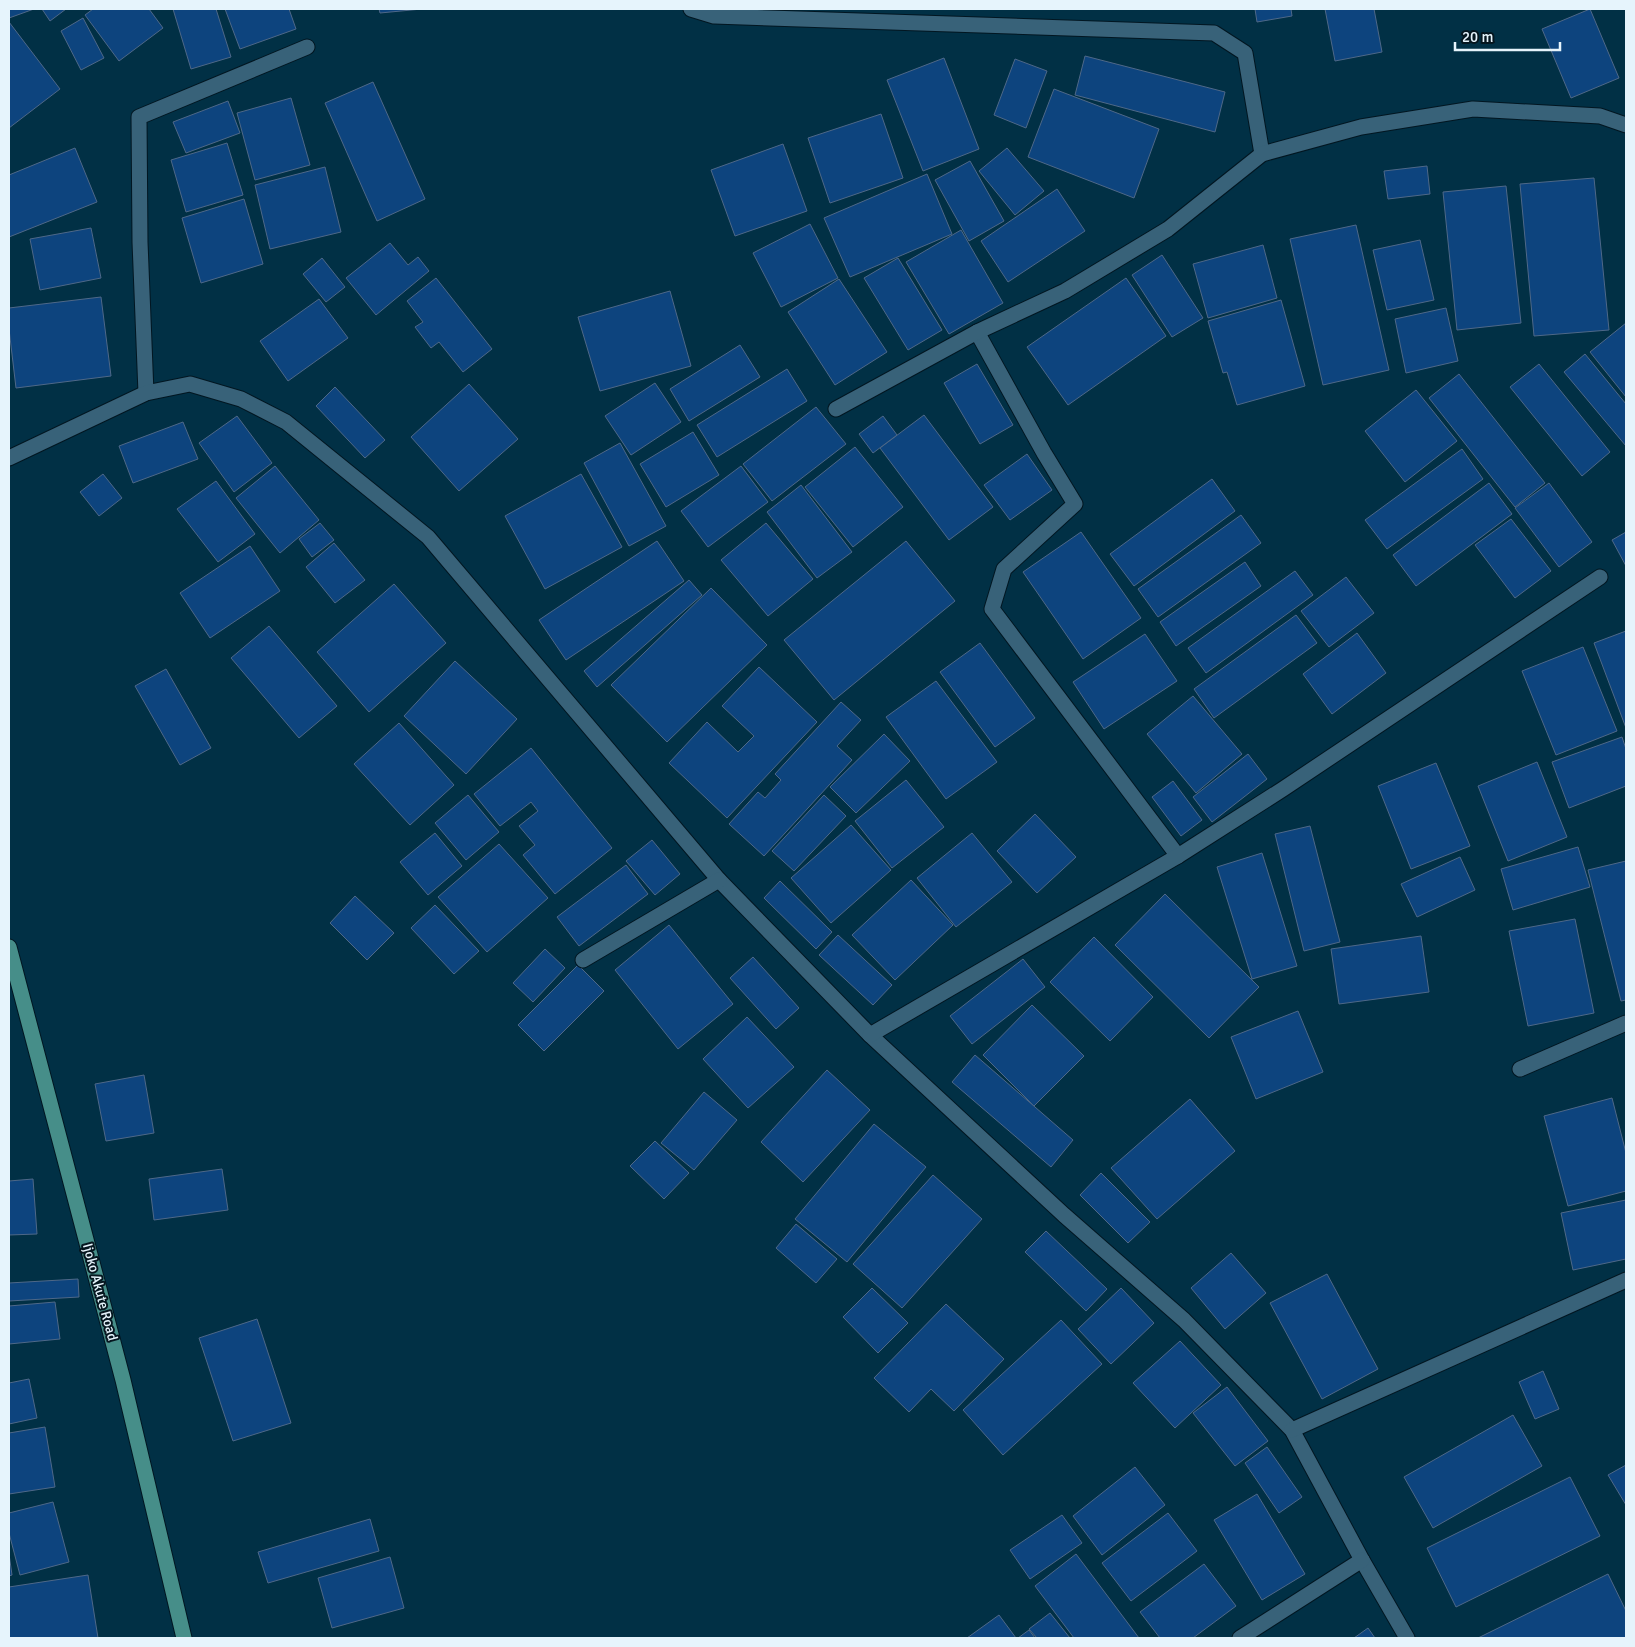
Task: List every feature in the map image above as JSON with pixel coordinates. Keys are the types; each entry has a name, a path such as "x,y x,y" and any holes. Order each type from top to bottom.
{"main road":[{"name":"Ijoko Akute Road","path":"9,947 123,1380 184,1638"}],"street":[{"path":"691,9 714,16 1214,33 1245,52 1262,154"},
{"path":"146,393 140,242 139,117 307,47"},
{"path":"836,409 977,332 1065,291 1168,229 1262,154 1361,127 1473,109 1600,116 1626,125"},
{"path":"977,332 1044,453 1075,504 1004,569 992,609 1178,856"},
{"path":"9,458 146,393 190,384 241,399 286,422 428,537 719,880 870,1035 1064,1215 1184,1320 1292,1430 1362,1560 1407,1638"},
{"path":"870,1035 1178,856 1284,789 1600,578"},
{"path":"583,960 719,880"},
{"path":"1520,1069 1626,1023"},
{"path":"1292,1430 1626,1280"},
{"path":"1240,1638 1362,1560"}],"building":[{"path":"9,9 34,9 9,18"},
{"path":"42,9 66,9 50,21"},
{"path":"93,9 149,9 163,28 119,61 85,15"},
{"path":"173,9 216,9 231,57 191,69"},
{"path":"225,9 289,9 296,29 240,49"},
{"path":"379,9 422,9 380,13"},
{"path":"1255,9 1291,9 1292,16 1257,22"},
{"path":"1325,9 1374,9 1382,52 1335,61"},
{"path":"1590,9 1619,78 1571,98 1542,29"},
{"path":"83,18 104,58 81,70 61,31"},
{"path":"9,22 60,89 9,128"},
{"path":"1085,56 1225,92 1215,132 1075,95"},
{"path":"944,58 979,149 923,171 887,80"},
{"path":"1015,59 1047,71 1026,128 994,115"},
{"path":"373,82 425,199 377,221 325,103"},
{"path":"1054,89 1159,129 1134,198 1028,157"},
{"path":"291,98 310,165 255,180 237,113"},
{"path":"228,101 240,133 186,153 173,122"},
{"path":"881,114 903,178 830,203 808,138"},
{"path":"227,143 243,195 186,212 171,160"},
{"path":"783,144 807,211 735,236 711,170"},
{"path":"75,148 97,202 9,237 9,175"},
{"path":"1007,148 1044,191 1015,215 979,171"},
{"path":"970,161 1004,221 969,241 935,180"},
{"path":"1427,166 1430,194 1388,199 1384,171"},
{"path":"325,167 341,232 270,249 255,185"},
{"path":"927,174 952,234 850,277 824,218"},
{"path":"1594,178 1609,330 1534,336 1520,184"},
{"path":"1506,186 1521,323 1457,330 1443,192"},
{"path":"1057,189 1085,231 1008,282 981,241"},
{"path":"244,199 263,264 201,283 182,218"},
{"path":"810,224 838,278 781,307 753,253"},
{"path":"1356,225 1389,370 1323,385 1290,239"},
{"path":"91,228 101,278 40,290 30,239"},
{"path":"961,230 1003,303 949,334 906,262"},
{"path":"1420,240 1434,300 1387,310 1373,250"},
{"path":"390,243 408,265 418,257 429,271 376,315 346,278"},
{"path":"1263,245 1277,298 1208,318 1193,264"},
{"path":"1162,255 1203,318 1172,337 1132,275"},
{"path":"322,258 345,287 326,302 303,274"},
{"path":"898,258 942,330 908,350 864,278"},
{"path":"436,278 492,349 463,372 439,342 431,348 415,327 423,322 407,301"},
{"path":"1126,278 1166,336 1068,405 1027,347"},
{"path":"839,279 887,352 835,385 788,312"},
{"path":"670,291 691,366 600,391 578,317"},
{"path":"101,297 111,376 16,388 9,329 9,308"},
{"path":"319,299 348,338 288,381 260,341"},
{"path":"1281,300 1305,386 1237,405 1227,372 1223,373 1208,321"},
{"path":"1446,308 1458,361 1406,373 1395,319"},
{"path":"1626,323 1626,397 1590,352"},
{"path":"740,345 760,377 689,421 670,389"},
{"path":"1585,354 1626,404 1626,446 1564,372"},
{"path":"977,364 1013,425 980,444 944,383"},
{"path":"1539,364 1610,452 1582,476 1510,387"},
{"path":"787,369 807,401 717,457 697,425"},
{"path":"1459,374 1545,483 1515,507 1429,398"},
{"path":"655,383 681,422 631,455 605,416"},
{"path":"469,384 518,439 459,491 411,437"},
{"path":"335,387 385,440 365,458 316,406"},
{"path":"1416,390 1457,441 1405,482 1365,431"},
{"path":"816,407 846,444 772,501 743,464"},
{"path":"924,415 993,507 949,540 880,448"},
{"path":"237,416 272,463 234,492 199,443"},
{"path":"883,416 897,435 873,453 859,434"},
{"path":"183,422 198,459 133,483 119,446"},
{"path":"693,432 719,475 666,507 640,464"},
{"path":"620,443 666,526 629,546 584,463"},
{"path":"855,447 903,507 853,547 805,487"},
{"path":"1462,449 1483,479 1387,549 1365,520"},
{"path":"1027,454 1052,490 1010,520 984,485"},
{"path":"275,466 319,520 280,553 236,498"},
{"path":"741,466 768,502 708,547 681,511"},
{"path":"103,474 122,498 99,516 80,492"},
{"path":"581,474 622,547 545,589 505,516"},
{"path":"1212,479 1235,511 1134,586 1110,554"},
{"path":"216,481 255,534 218,562 177,509"},
{"path":"1489,483 1512,514 1416,586 1393,555"},
{"path":"1549,483 1592,542 1559,567 1515,508"},
{"path":"801,485 852,552 817,578 767,512"},
{"path":"1241,515 1261,543 1158,617 1138,589"},
{"path":"1511,519 1551,571 1515,598 1475,545"},
{"path":"320,523 334,540 312,557 299,539"},
{"path":"766,523 813,579 768,616 721,560"},
{"path":"1081,532 1141,618 1083,659 1023,572"},
{"path":"1626,532 1626,566 1612,540"},
{"path":"657,541 684,581 566,660 539,620"},
{"path":"906,541 955,601 834,700 784,640"},
{"path":"334,543 365,580 335,603 306,567"},
{"path":"250,546 280,591 210,638 180,593"},
{"path":"1245,562 1261,586 1176,646 1160,622"},
{"path":"1295,571 1313,595 1206,673 1188,648"},
{"path":"1346,577 1374,613 1329,647 1301,611"},
{"path":"689,580 702,595 597,687 584,671"},
{"path":"394,584 446,643 369,712 317,652"},
{"path":"711,588 767,645 667,742 611,685"},
{"path":"1296,615 1317,643 1214,718 1194,689"},
{"path":"269,626 337,706 299,738 231,658"},
{"path":"1626,631 1626,728 1594,643"},
{"path":"1357,633 1386,673 1332,714 1303,674"},
{"path":"1145,634 1177,681 1104,729 1073,682"},
{"path":"980,643 1035,718 995,747 940,672"},
{"path":"1583,647 1617,731 1556,755 1522,671"},
{"path":"455,661 517,719 466,774 404,716"},
{"path":"759,667 817,722 727,818 669,763 707,722 738,752 754,736 722,706"},
{"path":"166,669 211,748 180,765 135,686"},
{"path":"936,681 997,762 946,799 886,717"},
{"path":"1193,696 1242,754 1196,793 1147,734"},
{"path":"841,702 861,720 837,746 852,760 764,856 729,824 758,792 765,798 781,780 775,774"},
{"path":"399,723 454,785 410,825 354,764"},
{"path":"884,734 910,761 856,813 830,787"},
{"path":"1622,737 1626,749 1626,786 1569,808 1552,762"},
{"path":"531,748 612,848 555,894 523,855 535,845 519,826 538,811 531,802 500,826 474,794"},
{"path":"1248,754 1267,779 1212,822 1193,797"},
{"path":"1537,762 1567,837 1508,861 1478,786"},
{"path":"1436,763 1470,846 1411,869 1378,786"},
{"path":"906,780 944,827 892,868 855,821"},
{"path":"1173,781 1202,820 1181,836 1152,797"},
{"path":"468,795 499,832 466,860 435,823"},
{"path":"824,795 846,816 794,871 772,851"},
{"path":"1035,814 1076,857 1037,893 997,851"},
{"path":"851,825 891,870 831,923 791,878"},
{"path":"1310,826 1340,942 1304,951 1275,834"},
{"path":"435,833 462,866 428,895 400,862"},
{"path":"972,833 1012,882 956,927 917,878"},
{"path":"652,840 680,874 655,895 626,861"},
{"path":"499,844 548,898 487,952 438,897"},
{"path":"1578,847 1590,887 1513,910 1501,869"},
{"path":"1262,853 1297,966 1252,979 1217,867"},
{"path":"1460,857 1475,890 1417,917 1401,884"},
{"path":"1626,861 1626,1000 1621,1001 1588,870"},
{"path":"626,865 648,894 579,946 557,917"},
{"path":"911,880 953,925 895,980 852,935"},
{"path":"780,881 832,932 816,949 764,898"},
{"path":"1165,894 1259,987 1209,1038 1115,945"},
{"path":"355,896 394,933 367,960 330,923"},
{"path":"435,905 479,951 454,974 411,928"},
{"path":"1575,919 1594,1013 1528,1026 1509,931"},
{"path":"669,925 733,1004 678,1049 615,970"},
{"path":"838,935 892,985 873,1005 819,955"},
{"path":"1421,936 1429,992 1339,1004 1331,949"},
{"path":"1094,937 1153,997 1110,1041 1050,982"},
{"path":"545,949 565,968 533,1002 513,983"},
{"path":"753,957 799,1008 776,1029 730,978"},
{"path":"1023,959 1045,987 972,1044 950,1016"},
{"path":"578,965 604,991 544,1051 518,1025"},
{"path":"1032,1005 1084,1056 1034,1106 983,1055"},
{"path":"1298,1011 1323,1072 1256,1099 1231,1037"},
{"path":"747,1017 794,1067 748,1108 703,1059"},
{"path":"975,1055 1073,1140 1051,1167 952,1082"},
{"path":"827,1070 870,1110 803,1182 761,1142"},
{"path":"144,1075 154,1133 106,1141 95,1084"},
{"path":"704,1092 737,1120 694,1170 661,1143"},
{"path":"1612,1098 1626,1153 1626,1191 1568,1206 1544,1116"},
{"path":"1190,1099 1235,1151 1157,1219 1111,1168"},
{"path":"874,1124 926,1167 847,1262 795,1219"},
{"path":"655,1141 689,1173 664,1199 630,1166"},
{"path":"222,1169 228,1210 154,1220 149,1179"},
{"path":"1101,1173 1150,1222 1128,1243 1080,1195"},
{"path":"933,1175 982,1219 902,1308 853,1264"},
{"path":"33,1179 37,1234 9,1235 9,1181"},
{"path":"1626,1200 1626,1259 1573,1270 1561,1213"},
{"path":"796,1224 837,1259 816,1283 776,1248"},
{"path":"1046,1231 1107,1289 1086,1311 1025,1252"},
{"path":"1231,1253 1266,1293 1225,1329 1191,1288"},
{"path":"1327,1274 1378,1369 1322,1399 1270,1303"},
{"path":"78,1279 79,1297 9,1301 9,1283"},
{"path":"872,1288 908,1323 878,1353 843,1317"},
{"path":"1121,1288 1154,1323 1111,1364 1078,1329"},
{"path":"55,1302 60,1339 9,1344 9,1306"},
{"path":"946,1304 1004,1359 954,1411 931,1389 909,1412 874,1378"},
{"path":"257,1319 291,1423 233,1441 199,1338"},
{"path":"1061,1320 1102,1364 1003,1455 963,1410"},
{"path":"1180,1341 1221,1385 1175,1428 1133,1383"},
{"path":"1543,1371 1559,1409 1535,1419 1519,1382"},
{"path":"29,1379 37,1418 9,1424 9,1383"},
{"path":"1227,1387 1268,1441 1235,1466 1193,1413"},
{"path":"1513,1415 1542,1466 1433,1528 1404,1477"},
{"path":"45,1427 55,1487 9,1494 9,1433"},
{"path":"1267,1447 1302,1497 1279,1513 1245,1463"},
{"path":"1626,1465 1626,1505 1608,1475"},
{"path":"1135,1467 1165,1505 1102,1555 1073,1516"},
{"path":"1570,1477 1600,1536 1456,1607 1427,1548"},
{"path":"1257,1494 1305,1574 1262,1600 1214,1520"},
{"path":"53,1502 69,1562 20,1575 9,1533 9,1513"},
{"path":"1168,1513 1197,1551 1131,1601 1102,1563"},
{"path":"1062,1515 1082,1543 1030,1579 1010,1550"},
{"path":"370,1519 379,1551 268,1583 258,1552"},
{"path":"9,1554 12,1575 9,1576"},
{"path":"1076,1554 1139,1638 1074,1638 1035,1586"},
{"path":"390,1557 404,1608 332,1628 318,1578"},
{"path":"1204,1564 1236,1606 1193,1638 1160,1638 1140,1612"},
{"path":"1608,1574 1626,1611 1626,1638 1478,1638"},
{"path":"88,1575 98,1638 9,1638 9,1587"},
{"path":"1050,1613 1070,1638 1037,1638 1029,1629"},
{"path":"999,1615 1016,1638 967,1638"},
{"path":"1368,1628 1375,1638 1354,1638"},
{"path":"1029,1630 1035,1638 1018,1638"}]}
